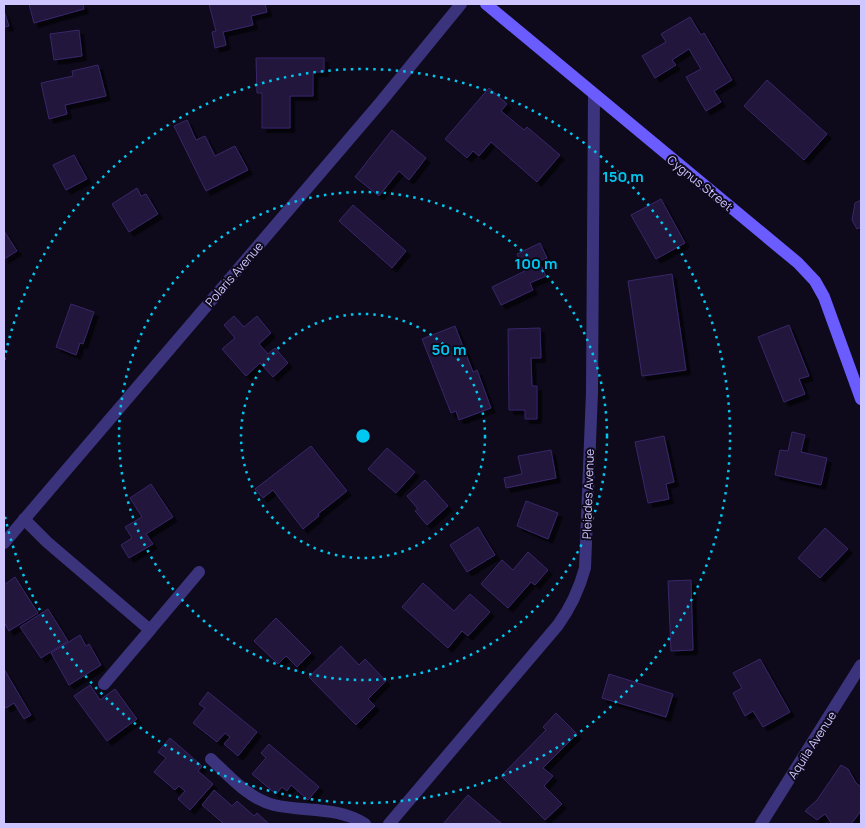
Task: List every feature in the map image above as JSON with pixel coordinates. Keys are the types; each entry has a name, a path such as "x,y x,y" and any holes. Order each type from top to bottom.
{"street":[{"name":"Polaris Avenue","path":"4,543 380,103 461,4"},
{"name":"Cygnus Street","path":"486,4 798,263 815,281 833,318 861,399"},
{"name":"Pleiades Avenue","path":"389,824 558,625 573,604 580,586 585,568 592,392 594,95"},
{"path":"24,519 150,630"},
{"path":"104,684 199,572"},
{"name":"Aquila Avenue","path":"761,824 861,666"},
{"path":"211,760 246,791 273,805 334,812 356,818 365,824"}],"building":[{"path":"29,4 83,4 84,9 34,23"},
{"path":"209,4 265,4 267,12 251,16 253,25 223,32 226,45 215,48 212,32 216,31"},
{"path":"4,11 9,26 4,27"},
{"path":"690,17 701,35 704,33 732,80 714,91 721,102 706,111 686,77 701,69 689,49 672,60 676,65 655,78 642,56 666,42 661,34"},
{"path":"79,30 82,56 54,60 50,34"},
{"path":"256,58 324,58 324,72 313,72 313,96 290,96 290,128 262,128 262,93 257,93"},
{"path":"98,65 106,96 65,105 67,114 49,119 41,83 73,76 72,71"},
{"path":"767,80 827,134 804,160 744,106"},
{"path":"489,88 507,104 501,111 524,130 527,127 560,155 537,182 491,142 479,156 473,151 467,158 445,139"},
{"path":"187,120 196,140 205,136 215,156 235,146 248,170 206,191 174,126"},
{"path":"392,130 426,158 409,180 399,171 379,196 355,177"},
{"path":"74,155 87,179 66,190 53,165"},
{"path":"137,188 141,196 146,194 158,214 129,232 112,204"},
{"path":"661,199 685,243 656,259 631,215"},
{"path":"861,200 861,227 857,229 852,220 855,203"},
{"path":"353,205 406,251 392,268 339,221"},
{"path":"4,231 17,251 4,259"},
{"path":"540,243 547,258 539,261 546,276 530,283 533,290 501,305 492,287 525,271 517,254"},
{"path":"672,274 686,370 642,376 628,281"},
{"path":"71,304 94,312 83,344 80,343 76,355 56,347"},
{"path":"234,316 244,327 257,316 271,333 259,344 268,354 275,348 288,363 273,377 260,363 246,376 222,349 235,338 224,325"},
{"path":"789,325 809,376 799,379 805,394 784,402 758,337"},
{"path":"455,326 473,372 477,370 491,408 459,420 456,411 451,413 422,339"},
{"path":"540,328 541,358 531,358 532,386 537,386 537,419 525,419 525,410 509,410 508,329"},
{"path":"792,432 805,435 801,452 827,458 821,485 775,475 780,450 788,451"},
{"path":"664,436 674,482 666,484 669,499 648,503 635,442"},
{"path":"311,446 347,491 318,514 319,516 303,529 273,490 263,498 255,489"},
{"path":"387,448 415,472 396,493 368,469"},
{"path":"551,450 556,478 506,488 504,478 522,474 518,456"},
{"path":"425,480 448,506 427,525 415,511 418,509 407,496"},
{"path":"151,484 173,517 146,534 153,544 129,558 121,545 132,538 125,527 142,517 130,498"},
{"path":"526,501 558,513 548,539 517,526"},
{"path":"478,527 495,555 467,572 450,545"},
{"path":"825,528 848,549 820,578 798,558"},
{"path":"528,552 548,570 535,585 531,582 508,608 481,584 502,560 513,570"},
{"path":"15,577 38,613 9,631 4,622 4,585"},
{"path":"691,580 693,650 671,651 668,581"},
{"path":"423,583 454,611 470,594 490,612 468,636 462,631 448,648 402,607"},
{"path":"48,609 68,641 41,658 20,627"},
{"path":"276,618 311,653 297,667 286,656 278,664 254,641"},
{"path":"80,635 86,646 89,644 101,665 69,685 51,653"},
{"path":"341,646 359,665 365,659 386,681 368,699 375,706 356,725 309,677"},
{"path":"760,659 790,712 763,727 753,711 745,716 733,693 742,688 733,673"},
{"path":"4,669 31,715 24,719 14,703 6,708 4,705"},
{"path":"609,674 673,694 666,717 602,698"},
{"path":"90,685 100,700 115,689 137,719 107,741 74,696"},
{"path":"208,692 257,732 238,756 224,744 230,737 225,733 217,742 193,723 205,708 199,704"},
{"path":"556,713 577,734 543,768 553,776 544,786 562,804 545,820 501,776 546,730 543,727"},
{"path":"170,738 202,766 198,771 213,784 190,810 178,799 185,791 179,786 175,790 154,772 166,758 158,752"},
{"path":"269,744 319,787 308,800 291,785 287,791 282,787 276,794 252,774 266,758 261,753"},
{"path":"841,765 848,769 856,783 861,787 861,811 851,824 832,824 825,814 817,820 805,811 817,800"},
{"path":"214,790 232,806 237,801 254,816 257,813 269,824 224,824 202,805"},
{"path":"468,795 502,824 443,824"}]}
